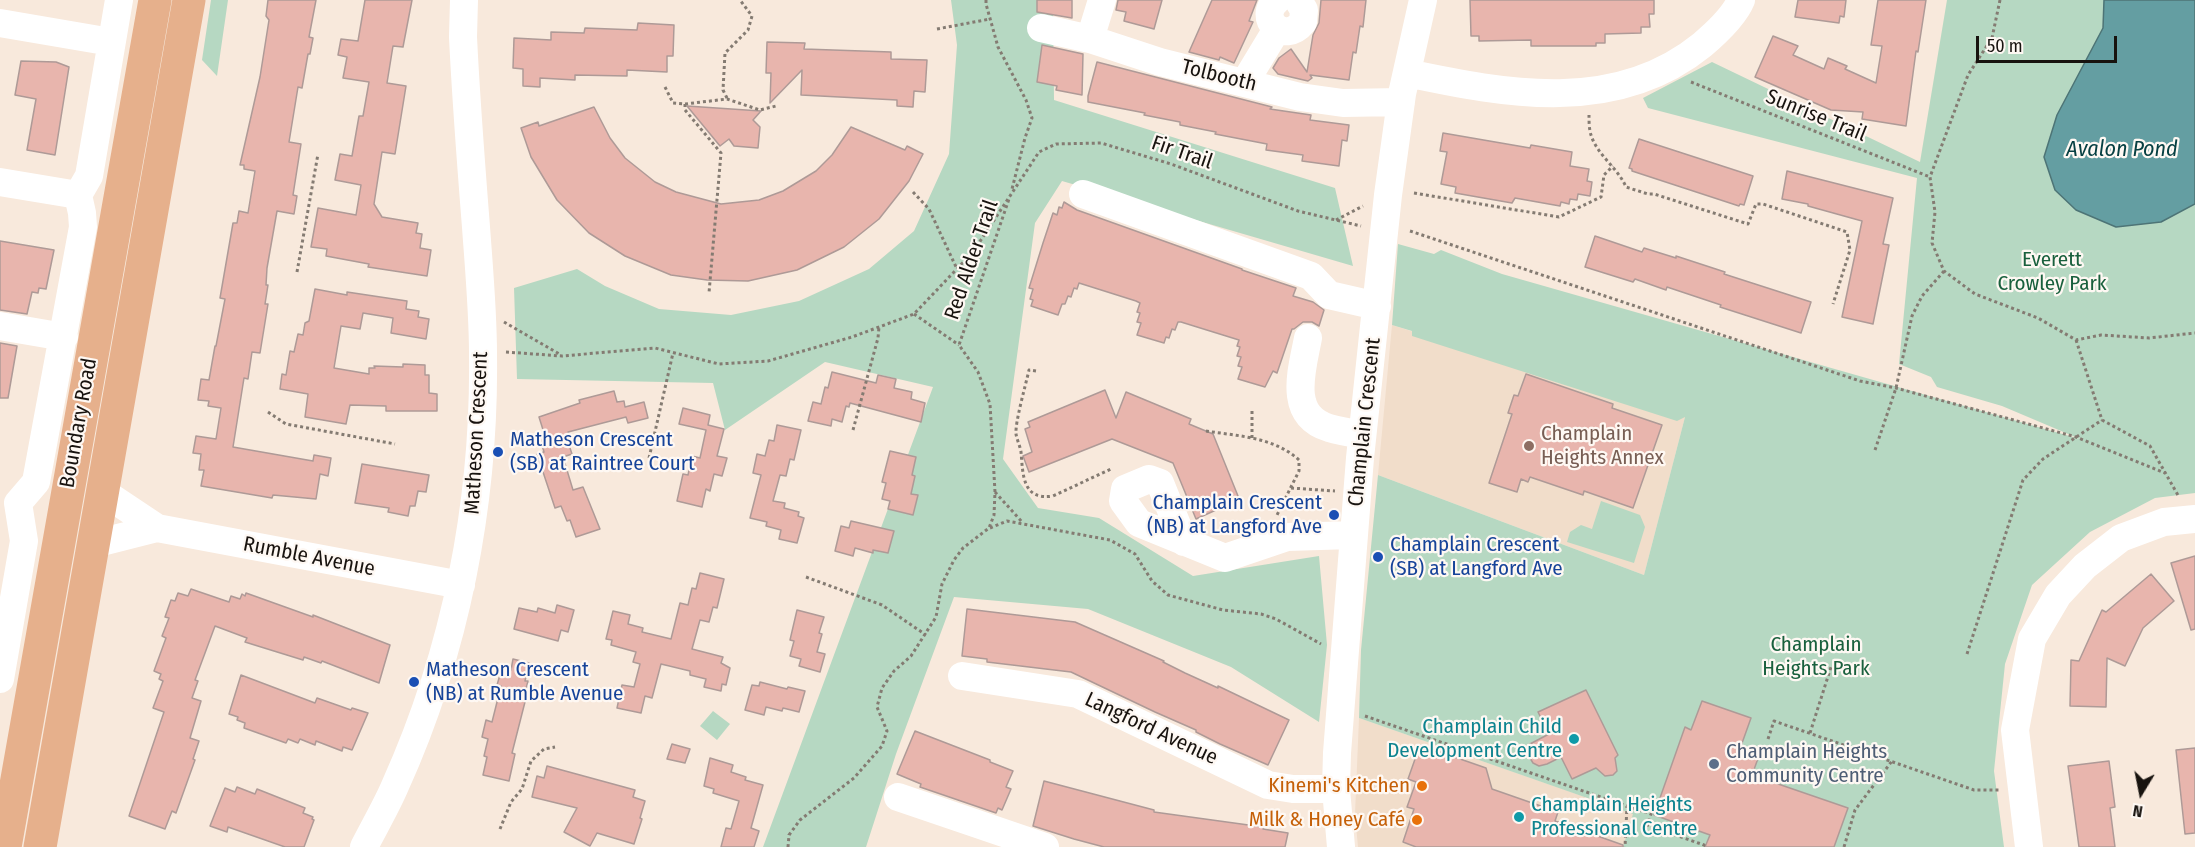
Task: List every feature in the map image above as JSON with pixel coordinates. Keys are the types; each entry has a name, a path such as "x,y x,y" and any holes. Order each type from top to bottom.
{"main road":[{"name":"Boundary Road","path":"5,847 154,0"},
{"name":"Boundary Road","path":"40,847 189,0"}],"street":[{"path":"0,182 78,195 89,176 118,0"},
{"name":"Matheson Crescent","path":"364,847 395,786 422,719 444,653 461,585 474,513 480,449 483,354 463,37 464,0"},
{"path":"1090,39 1102,0"},
{"path":"1277,0 1270,9 1269,16 1277,29 1285,32 1292,31 1303,22 1304,10 1298,0"},
{"name":"Champlain Crescent","path":"1341,847 1336,789 1336,753 1362,435 1388,195 1401,102 1423,0"},
{"path":"1407,73 1517,93 1555,94 1597,91 1641,80 1681,62 1712,36 1740,0"},
{"path":"0,23 111,42"},
{"name":"Tolbooth","path":"1041,28 1090,39 1160,62 1300,97 1342,103 1401,102"},
{"path":"1245,82 1277,29"},
{"path":"1083,194 1311,276 1329,295 1377,306"},
{"name":"Boundary Road","path":"9,501 36,482 83,227 78,195"},
{"path":"0,326 63,337"},
{"path":"1308,338 1300,379 1300,399 1310,418 1328,428 1362,435"},
{"path":"0,679 24,541 9,501 98,517"},
{"path":"2029,847 2015,730 2032,639 2058,595 2085,566 2121,538 2164,522 2187,508"},
{"name":"Rumble Avenue","path":"98,517 461,585"},
{"name":"Rumble Avenue","path":"98,517 157,528"},
{"path":"1184,542 1225,558 1287,537 1353,535"},
{"name":"Langford Avenue","path":"962,676 1078,694 1268,785 1293,789 1336,789"},
{"path":"898,797 1045,847"}],"path":[{"path":"727,99 723,90 725,53 748,30 752,16 740,0"},
{"name":"Red Alder Trail","path":"986,0 998,47 1026,100 1032,118 1012,192 959,345 978,372 990,404 995,492 994,515 989,528"},
{"path":"2000,0 1992,38 1968,75 1930,177 1935,212 1932,243 1944,271 1975,294 2038,318 2076,340 2101,335 2149,338 2195,333"},
{"path":"937,29 990,19"},
{"name":"Sunrise Trail","path":"1691,82 1930,177"},
{"path":"664,87 673,103 685,104 727,99 760,110 776,105"},
{"path":"685,104 685,110 721,153 709,293"},
{"path":"1588,115 1591,135 1597,147 1621,175 1626,187 1748,224 1756,204 1763,204 1846,231 1850,250 1833,304"},
{"name":"Fir Trail","path":"1012,192 1039,152 1056,144 1101,142 1171,164 1298,211 1361,226"},
{"path":"297,272 318,154"},
{"path":"1414,193 1559,217 1601,197 1604,174 1613,166"},
{"path":"913,192 929,209 957,269"},
{"path":"504,351 561,356 655,348 719,364 768,361 852,337 914,314 973,252 1012,192"},
{"path":"1336,220 1364,206"},
{"path":"1410,231 1860,381 1896,387 2076,437 2165,473"},
{"path":"1875,450 1896,387 1912,316 1922,296 1944,271"},
{"path":"914,314 959,345"},
{"path":"503,321 561,356"},
{"path":"853,430 879,327"},
{"path":"2076,340 2102,420 2150,446 2187,508"},
{"path":"649,458 673,353"},
{"path":"1252,411 1252,438"},
{"path":"268,412 286,424 395,444"},
{"path":"1967,654 2023,480 2043,459 2102,420"},
{"path":"1291,488 1337,491"},
{"path":"995,492 1024,524"},
{"path":"788,847 789,835 800,820 854,778 882,746 887,731 877,707 882,688 894,671 911,656 926,635 936,617 942,584 954,560 963,548 989,528 1007,521 1110,540 1135,554 1152,582 1168,595 1223,610 1276,618 1321,644"},
{"path":"806,577 882,605 926,635"},
{"path":"1810,733 1831,667"},
{"path":"1365,717 1651,814 1647,825 1704,845 1703,847"},
{"path":"1768,739 1774,721 1974,790 2002,790"},
{"path":"500,830 511,802 522,789 531,761 544,749 555,747"},
{"path":"1844,847 1855,810 1892,761"},
{"path":"1625,847 1627,806"}],"shaded area":[{"name":"Champlain Heights Annex","path":"1392,325 1685,417 1644,575 1378,475"},
{"path":"1359,718 1634,814 1623,847 1358,847 1355,814"}],"green space":[{"path":"211,0 228,0 217,76 202,60"},
{"path":"951,0 1053,0 1054,100 1335,188 1353,266 1062,181 1035,223 1003,459 1038,508 1099,518 1193,576 1319,556 1327,645 1319,722 1231,667 1088,609 954,597 896,754 866,847 763,847 933,387 825,362 725,430 713,383 517,379 514,288 577,269 605,286 659,309 731,315 799,301 869,269 914,231 949,154 957,45"},
{"name":"Champlain Heights Park","path":"1947,0 2195,0 2195,493 2155,498 2090,532 2032,585 2005,664 1994,771 2004,847 1623,847 1633,814 1359,718 1361,650 1378,475 1644,575 1685,417 1677,421 1412,336 1412,331 1392,325 1398,244 1434,254 1441,250 1502,274 2080,439 2002,406 1937,387 1931,377 1899,364 1917,178 1648,108 1643,98 1712,62 1920,162"},
{"path":"1601,501 1640,515 1645,527 1634,563 1567,542 1570,532 1581,525 1592,529"},
{"path":"713,711 730,724 717,740 700,726"}],"water":[{"name":"Avalon Pond","path":"2104,0 2195,0 2195,204 2161,222 2116,227 2076,210 2055,190 2044,157 2057,115 2103,28"}],"building":[{"path":"268,0 316,0 309,37 313,38 310,54 308,54 302,88 298,87 289,142 301,144 293,195 297,196 294,214 277,211 267,268 266,285 268,285 265,304 268,304 260,353 252,352 248,379 244,378 233,447 313,461 314,455 331,458 328,476 320,474 316,499 273,495 272,498 201,486 204,470 199,470 201,454 193,453 196,436 216,439 221,408 208,406 209,401 198,400 201,379 209,380 216,346 225,299 220,298 233,223 237,223 239,211 248,213 255,171 244,169 244,165 240,165 260,77 269,20 266,16"},
{"path":"365,0 412,0 403,47 393,46 387,83 406,86 395,154 382,152 374,204 382,217 418,223 416,233 422,234 420,248 431,250 427,276 368,267 369,264 326,256 327,249 311,247 318,208 356,215 361,185 335,180 340,154 352,156 359,116 363,116 369,82 343,78 347,57 338,55 341,39 358,41"},
{"path":"1037,0 1072,0 1072,18 1037,12"},
{"path":"1118,0 1162,0 1154,29 1124,21 1126,12 1116,10"},
{"path":"1212,0 1257,0 1249,21 1253,22 1234,63 1220,57 1219,60 1189,52"},
{"path":"1321,0 1366,0 1363,27 1360,26 1356,53 1353,52 1349,80 1310,75 1312,78 1308,81 1278,74 1273,68 1279,58 1291,49 1307,72 1313,35 1319,23"},
{"path":"1470,0 1654,0 1654,14 1649,14 1650,27 1641,27 1641,33 1605,34 1605,43 1596,43 1596,46 1531,46 1531,40 1479,41 1479,36 1471,36"},
{"path":"1798,0 1846,0 1844,17 1840,16 1839,23 1795,17"},
{"path":"1878,0 1926,0 1918,52 1916,51 1906,126 1862,119 1863,112 1831,110 1755,77 1773,36 1798,46 1793,55 1824,69 1828,58 1847,66 1845,69 1876,83 1882,46 1871,45"},
{"path":"638,23 674,25 673,56 667,56 667,72 627,70 627,76 575,75 575,80 540,78 540,87 523,86 523,69 513,68 514,38 551,40 551,32 584,33 585,28 637,30"},
{"path":"767,42 805,43 804,49 891,52 891,59 927,60 925,92 914,91 913,107 897,106 897,100 801,95 802,70 770,103 771,73 766,73"},
{"path":"1042,45 1083,54 1082,95 1056,90 1057,86 1037,82"},
{"path":"21,61 56,62 69,67 55,155 27,150 36,99 15,95"},
{"path":"1097,62 1272,107 1270,109 1311,115 1310,120 1349,125 1347,141 1342,140 1339,166 1302,161 1303,155 1266,150 1267,144 1215,134 1216,132 1180,125 1180,122 1144,115 1145,113 1088,102"},
{"path":"687,106 761,111 753,120 760,127 758,148 734,146 729,139 720,146"},
{"path":"594,107 610,138 625,158 655,182 676,192 721,204 759,200 783,191 816,171 832,155 851,127 905,150 907,146 923,154 909,181 879,219 844,247 797,270 748,281 707,280 671,275 625,256 589,233 557,200 531,157 521,128 538,122 539,126"},
{"path":"1443,133 1530,148 1531,145 1572,152 1570,166 1589,169 1587,181 1592,182 1590,196 1578,194 1577,200 1570,199 1569,204 1561,202 1560,206 1515,198 1512,203 1455,193 1456,187 1441,184 1447,152 1440,151"},
{"path":"1639,139 1753,176 1744,205 1739,206 1632,171 1629,168"},
{"path":"1787,171 1893,198 1883,244 1889,245 1873,324 1842,317 1862,221 1808,206 1808,204 1782,199"},
{"path":"1064,202 1077,210 1296,288 1293,296 1313,302 1324,310 1319,326 1312,322 1303,322 1292,329 1277,373 1273,371 1265,387 1238,379 1242,367 1238,366 1241,357 1237,356 1240,347 1237,346 1239,340 1181,322 1178,322 1175,330 1172,329 1169,338 1166,337 1164,343 1137,335 1141,323 1137,322 1140,303 1136,301 1079,283 1077,289 1074,288 1071,297 1068,296 1065,304 1062,304 1058,315 1031,306 1033,300 1030,299 1033,289 1029,288 1043,243 1053,213 1057,215 1059,207 1062,208"},
{"path":"1595,236 1642,252 1644,248 1676,258 1676,256 1811,302 1801,333 1667,287 1666,290 1635,279 1633,282 1585,267"},
{"path":"0,241 54,250 46,289 39,288 38,293 32,292 27,314 0,310"},
{"path":"315,289 347,295 347,292 407,301 406,309 419,311 418,317 429,319 426,339 391,333 393,318 363,313 360,329 341,326 334,368 369,374 369,368 375,368 374,366 425,365 425,375 429,375 429,393 437,394 437,411 386,411 386,406 350,405 346,424 305,417 308,394 280,389 282,374 286,375 290,351 294,352 298,334 303,335 305,323 309,321"},
{"path":"0,343 17,346 8,398 0,398"},
{"path":"832,372 876,383 878,375 896,379 894,388 912,392 911,399 925,403 921,422 850,403 849,407 846,406 842,422 832,419 831,426 808,421 813,402 821,404"},
{"path":"1526,374 1613,404 1612,408 1662,425 1633,508 1584,491 1583,495 1530,477 1528,482 1521,479 1517,492 1489,483 1512,414 1508,413 1514,395 1518,396"},
{"path":"1105,390 1116,418 1126,392 1191,419 1189,424 1213,434 1238,496 1234,498 1236,501 1196,519 1173,463 1112,439 1029,472 1023,456 1032,452 1025,429 1030,427 1028,422"},
{"path":"614,391 617,402 624,401 625,407 644,402 648,418 628,423 626,417 568,432 570,438 567,439 572,454 563,457 573,490 583,487 600,529 576,537 570,520 567,521 561,506 555,508 537,454 544,452 539,435 544,433 539,417 580,403 579,400"},
{"path":"683,408 710,415 708,425 724,429 717,456 727,458 722,476 714,474 710,491 706,489 702,507 677,501 683,474 688,475 692,456 700,458 706,430 679,424"},
{"path":"777,425 801,430 794,460 790,459 786,476 780,475 773,501 785,503 784,508 799,512 798,516 804,518 797,543 779,539 781,530 766,526 767,522 750,518 761,475 753,473 757,454 765,456 769,440 774,441"},
{"path":"890,451 916,457 911,494 918,495 913,515 888,509 890,501 882,499 886,483 882,482"},
{"path":"362,464 429,475 426,492 418,491 415,506 410,506 408,516 388,512 389,508 355,503"},
{"path":"851,521 894,531 888,553 873,550 873,553 855,548 853,556 835,551 841,526 849,528"},
{"path":"2195,556 2195,629 2191,630 2171,563"},
{"path":"700,573 724,579 717,608 713,607 709,622 700,620 692,649 723,657 721,663 730,668 726,685 722,684 721,691 704,687 706,679 690,675 690,671 661,664 652,698 645,696 641,713 617,708 622,685 634,687 640,664 633,662 636,652 611,645 612,640 606,639 613,611 630,615 628,624 643,628 642,632 671,639 680,603 688,605 692,588 696,589"},
{"path":"2151,574 2174,601 2143,628 2125,666 2107,658 2106,707 2070,706 2071,660 2079,661 2102,610 2106,612"},
{"path":"191,589 229,602 231,596 240,599 242,594 245,596 246,593 313,617 313,615 390,645 379,683 322,661 321,663 304,657 303,660 245,642 247,638 215,626 195,680 198,681 192,698 201,701 190,738 199,741 193,759 195,760 176,813 172,811 165,829 129,816 164,712 153,708 163,681 159,679 161,674 154,671 166,638 162,636 169,618 165,617 171,600 175,601 178,593 188,596"},
{"path":"557,605 574,610 568,632 561,630 558,641 514,629 519,608 537,612 538,608 555,613"},
{"path":"967,609 1075,622 1289,720 1268,765 1071,672 987,662 987,659 962,656"},
{"path":"797,610 824,617 817,652 825,654 820,672 799,666 801,659 790,656 794,641 790,640"},
{"path":"513,659 529,663 525,681 528,681 524,697 526,698 512,753 515,754 509,781 483,775 488,739 482,737 486,720 492,722 501,686 497,685 502,668 511,670"},
{"path":"241,675 315,703 317,698 351,710 352,708 368,713 352,750 343,747 342,751 316,741 315,745 300,739 298,743 288,739 286,743 244,728 245,723 229,714"},
{"path":"760,682 805,691 799,712 766,707 764,715 745,710 752,685 759,686"},
{"name":"Champlain Child Development Centre","path":"1586,690 1618,755 1615,758 1617,771 1613,775 1605,776 1596,768 1572,779 1561,757 1539,766 1533,763 1527,753 1528,745 1549,734 1538,712"},
{"name":"Champlain Heights Community Centre","path":"1702,701 1751,718 1741,746 1760,753 1752,775 1848,808 1834,847 1705,847 1710,835 1654,815 1685,727 1691,730"},
{"path":"915,731 1013,771 1006,787 1011,789 1002,810 998,808 996,813 920,787 921,784 897,774"},
{"path":"672,744 690,749 685,763 667,759"},
{"path":"1420,745 1486,768 1492,789 1558,812 1555,821 1623,845 1623,847 1416,847 1403,842 1414,809 1407,807 1416,782 1408,779"},
{"path":"2195,748 2195,833 2185,834 2176,750"},
{"path":"710,758 733,765 731,772 746,777 745,780 763,785 751,828 759,831 754,847 721,847 726,828 731,829 739,801 713,793 714,789 704,786"},
{"path":"2109,761 2115,807 2110,808 2115,847 2079,847 2068,766"},
{"path":"547,766 635,790 633,797 645,801 634,844 597,833 590,846 564,832 577,808 532,797 537,776 544,778"},
{"path":"1044,781 1154,810 1154,812 1263,827 1263,829 1288,833 1285,847 1104,847 1074,839 1033,826"},
{"path":"237,787 255,794 257,789 305,808 303,813 313,817 314,820 304,847 285,847 228,827 227,832 210,826 225,788 235,792"}],"place":[{"name":"Champlain Heights Annex","path":"1529,446"},
{"name":"Matheson Crescent (SB) at Raintree Court","path":"498,452"},
{"name":"Champlain Crescent (NB) at Langford Ave","path":"1334,515"},
{"name":"Champlain Crescent (SB) at Langford Ave","path":"1378,557"},
{"name":"Matheson Crescent (NB) at Rumble Avenue","path":"414,682"},
{"name":"Champlain Child Development Centre","path":"1574,739"},
{"name":"Champlain Heights Community Centre","path":"1714,764"},
{"name":"Kinemi's Kitchen","path":"1422,786"},
{"name":"Champlain Heights Professional Centre","path":"1519,817"},
{"name":"Milk & Honey Café","path":"1417,820"}],"park label":[{"name":"Everett Crowley Park","path":"2052,272"}]}
